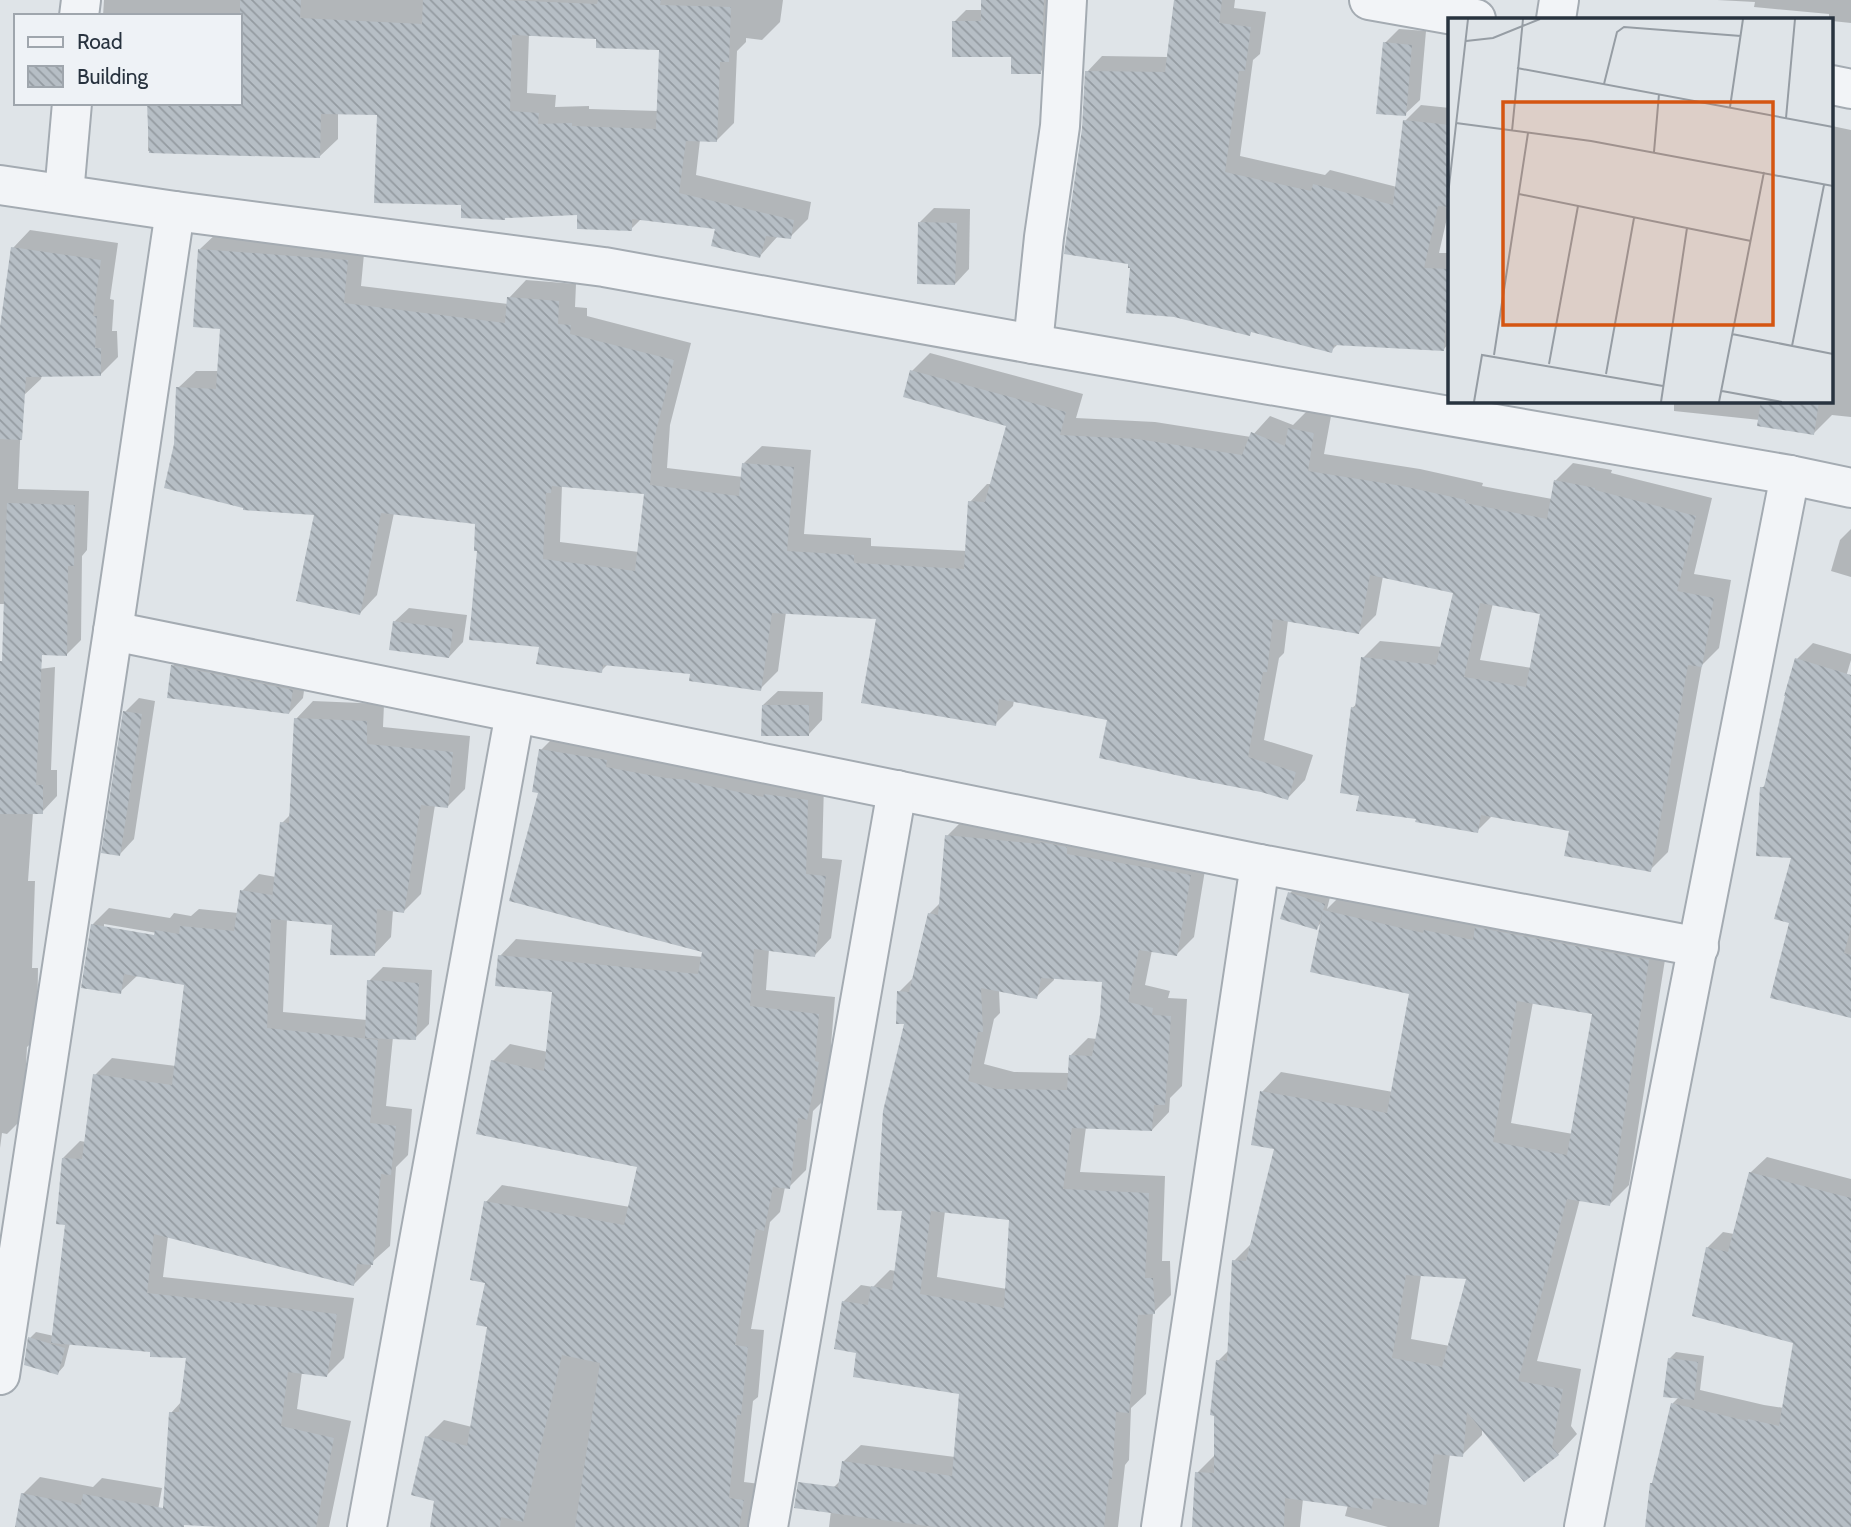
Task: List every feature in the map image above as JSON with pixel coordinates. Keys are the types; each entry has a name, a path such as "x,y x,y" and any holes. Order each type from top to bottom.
{"street":[{"path":"1033,344 1044,237 1060,125 1067,0"},
{"path":"1369,0 1470,18"},
{"path":"1556,18 1559,0"},
{"path":"64,194 72,105"},
{"path":"0,185 175,211 604,267 1790,475 1851,488"},
{"path":"0,1375 175,211"},
{"path":"1584,1527 1790,475"},
{"path":"113,631 1260,864 1699,947"},
{"path":"367,1527 515,713"},
{"path":"768,1527 897,790"},
{"path":"1161,1527 1260,864"}],"building":[{"path":"240,0 301,0 300,18 422,24 423,0 597,4 598,0 661,0 660,5 731,7 729,62 720,62 717,142 686,141 679,193 794,220 791,239 766,236 760,258 711,246 715,229 632,219 632,231 577,229 577,215 505,220 461,218 461,205 374,203 377,115 321,114 320,158 149,153 147,105 242,105","holes":["512,35 596,39 596,48 659,50 656,129 572,126 572,123 538,124 539,113 510,111"]},
{"path":"981,0 1044,0 1041,74 1011,74 1011,57 952,57 952,21 981,21"},
{"path":"1174,0 1222,0 1219,23 1251,27 1245,71 1239,71 1225,172 1311,191 1313,184 1393,205 1403,120 1448,125 1448,207 1438,206 1424,268 1448,269 1444,351 1334,345 1332,353 1251,332 1250,336 1174,317 1126,313 1130,268 1128,264 1064,254 1082,129 1085,71 1165,72"},
{"path":"1383,42 1412,45 1406,116 1376,114"},
{"path":"918,222 957,223 955,285 917,284"},
{"path":"11,247 101,260 93,316 97,316 95,348 101,348 101,376 26,377 22,440 0,439 0,327"},
{"path":"198,249 348,260 344,303 505,323 507,297 559,301 558,324 571,325 570,334 674,360 653,443 650,485 739,496 742,463 794,467 787,551 854,555 854,563 964,569 968,501 985,502 1006,426 903,397 910,370 1066,412 1060,435 1137,439 1242,455 1251,432 1285,446 1288,428 1314,433 1308,471 1402,486 1466,500 1465,503 1547,519 1554,480 1595,488 1696,516 1677,591 1714,598 1702,667 1688,665 1651,872 1564,856 1569,831 1481,815 1478,833 1415,822 1416,819 1356,811 1359,796 1340,793 1351,707 1355,708 1361,657 1436,665 1453,593 1370,575 1359,634 1273,619 1267,672 1263,672 1248,757 1296,772 1288,800 1099,758 1107,720 999,699 996,726 861,703 876,619 772,613 761,691 689,681 690,674 603,665 602,673 536,664 539,647 469,640 477,551 474,551 475,524 381,513 360,615 296,601 314,515 243,510 164,488 174,444 176,387 216,389 220,329 193,327","holes":["552,486 644,494 635,571 543,559 546,493 551,493","1480,603 1540,614 1526,687 1464,677"]},
{"path":"1761,402 1819,402 1814,435 1757,426"},
{"path":"7,503 75,505 74,566 68,566 67,656 42,655 36,785 43,785 43,814 0,814 0,661"},
{"path":"393,621 453,629 449,658 389,650"},
{"path":"1795,658 1851,675 1851,928 1844,953 1851,955 1851,1018 1770,998 1789,923 1774,919 1791,858 1756,856 1760,787 1764,787"},
{"path":"171,665 293,690 289,714 167,698"},
{"path":"762,705 809,705 809,736 761,736"},
{"path":"123,711 142,714 120,856 101,853"},
{"path":"294,718 367,721 367,744 453,752 448,808 421,805 404,913 377,909 375,956 330,955 332,925 271,919 267,1028 378,1040 370,1123 396,1126 391,1175 381,1174 373,1265 357,1264 354,1286 154,1234 147,1293 337,1314 327,1377 288,1372 281,1426 334,1438 316,1527 15,1527 21,1493 81,1505 83,1494 163,1508 169,1412 179,1412 186,1358 150,1357 150,1352 51,1343 65,1225 56,1224 62,1158 82,1159 93,1074 172,1085 184,985 124,974 121,994 81,988 91,924 154,935 155,930 179,934 180,926 234,931 240,890 272,895 271,909 280,822 289,823"},
{"path":"539,749 607,760 606,767 690,780 763,797 764,794 808,800 806,874 826,876 815,957 754,949 750,1006 819,1014 815,1061 819,1062 807,1120 798,1118 790,1189 773,1187 764,1231 756,1229 735,1345 748,1347 741,1415 737,1415 729,1498 744,1500 739,1527 575,1527 600,1363 562,1355 523,1522 501,1517 500,1527 430,1527 434,1501 411,1495 425,1436 467,1446 487,1327 476,1325 485,1283 470,1280 484,1201 624,1225 637,1167 476,1134 491,1060 544,1071 552,992 495,986 498,955 698,974 702,952 509,901 538,793 532,792"},
{"path":"945,835 1040,842 1067,847 1067,854 1191,875 1177,956 1139,950 1128,1002 1153,1008 1152,1015 1171,1016 1165,1105 1154,1105 1152,1131 1072,1128 1063,1189 1149,1193 1145,1278 1153,1278 1155,1314 1138,1315 1129,1413 1116,1412 1112,1479 1109,1479 1104,1527 935,1527 794,1508 798,1482 838,1487 842,1461 952,1476 959,1394 853,1377 856,1353 834,1349 842,1301 868,1305 871,1286 892,1290 902,1211 877,1210 883,1111 904,1024 896,1024 897,991 909,992 928,913 938,915","holes":["1041,978 1102,982 1100,1015 1092,1056 1069,1055 1067,1090 996,1089 968,1081 978,1032 983,1032 981,988 1037,999","931,1211 1009,1220 1004,1308 920,1294"]},
{"path":"1288,892 1325,904 1317,930 1280,919"},
{"path":"1323,910 1423,933 1424,930 1473,940 1475,927 1649,960 1610,1206 1567,1199 1518,1381 1563,1389 1552,1447 1559,1455 1524,1482 1467,1412 1463,1457 1434,1454 1426,1505 1374,1498 1371,1510 1285,1498 1284,1527 1192,1527 1195,1472 1214,1473 1214,1416 1210,1415 1216,1360 1227,1361 1232,1260 1246,1261 1274,1149 1251,1145 1260,1091 1387,1113 1409,994 1310,972","holes":["1517,1001 1592,1014 1567,1155 1493,1142","1406,1275 1466,1279 1442,1367 1392,1358"]},
{"path":"367,980 419,983 416,1040 365,1038"},
{"path":"1749,1172 1851,1198 1851,1527 1645,1527 1650,1483 1671,1403 1779,1426 1793,1343 1692,1316 1706,1247 1728,1252"},
{"path":"28,1337 65,1348 58,1375 24,1365"},
{"path":"1668,1358 1698,1362 1694,1400 1663,1397"}]}
